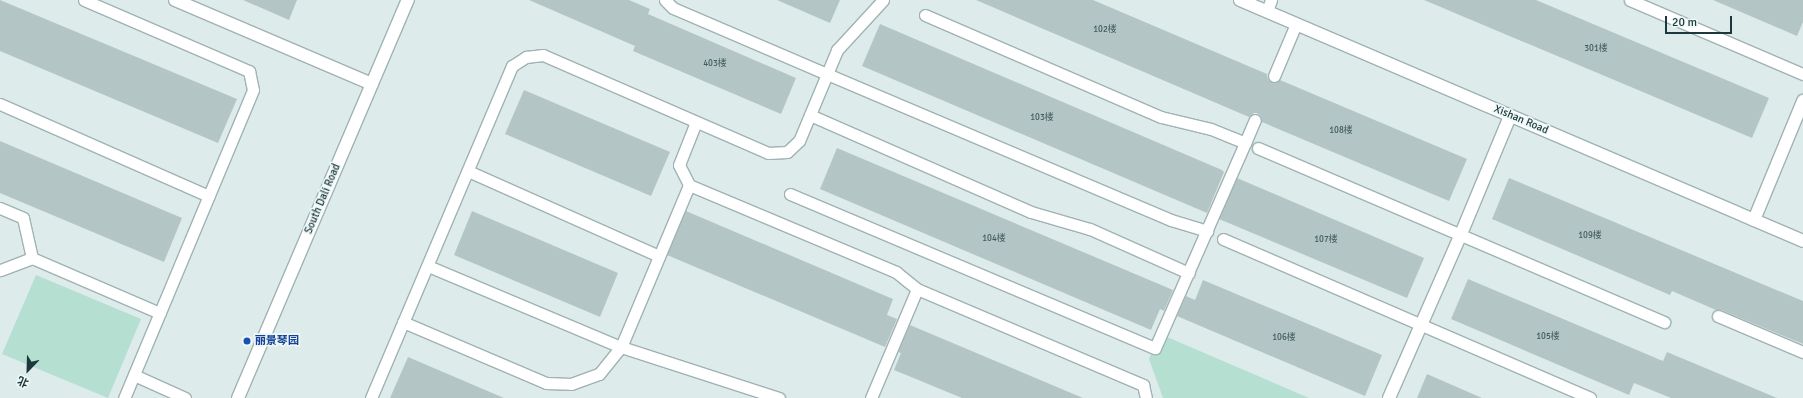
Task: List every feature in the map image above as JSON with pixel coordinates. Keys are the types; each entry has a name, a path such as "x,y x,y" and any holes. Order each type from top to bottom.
{"street":[{"path":"175,0 372,84"},
{"name":"South Dali Road","path":"238,398 408,0"},
{"name":"Xishan Road","path":"1240,0 1803,241"},
{"path":"1754,220 1803,101"},
{"path":"1389,398 1461,234 1510,116"}],"lane":[{"path":"84,0 248,71 254,90 124,398"},
{"path":"665,0 673,8 827,74 1171,220 1207,231"},
{"path":"371,398 512,66 526,57 543,56 768,153 787,152 799,141 837,50 883,0"},
{"path":"1267,12 1271,0"},
{"path":"1630,0 1803,74"},
{"path":"925,15 1161,117 1211,128 1246,143"},
{"path":"1274,76 1296,24"},
{"path":"0,104 209,196"},
{"path":"810,115 1031,212 1090,229 1189,273"},
{"path":"790,194 1155,348 1255,120"},
{"path":"696,122 679,165 689,185 896,272 917,289 1143,385 1146,398"},
{"path":"1258,148 1664,322"},
{"path":"468,170 659,256"},
{"path":"403,322 546,383 571,384 600,374 620,347 689,185"},
{"path":"0,208 23,218 32,258"},
{"path":"1223,239 1590,398"},
{"path":"0,270 32,258 160,313"},
{"path":"428,266 620,347 779,398"},
{"path":"871,398 917,289"},
{"path":"1718,316 1803,352"},
{"path":"134,375 185,398"}],"green space":[{"path":"36,275 141,319 108,398 2,354"},
{"path":"1160,334 1309,398 1163,398 1149,359"}],"building":[{"path":"0,0 237,99 218,143 0,51"},
{"path":"243,0 297,0 289,20"},
{"path":"529,0 629,0 650,9 648,14 796,78 781,114 633,51 635,46"},
{"path":"777,0 840,0 830,23"},
{"path":"976,0 1093,0 1267,74 1268,80 1271,82 1275,83 1280,80 1467,159 1449,201 1262,122 1261,116 1257,113 1254,113 1249,117"},
{"path":"1424,0 1536,0 1769,98 1752,138"},
{"path":"1713,0 1803,0 1803,22 1797,36"},
{"path":"880,24 1222,170 1224,172 1207,213 862,66"},
{"path":"524,90 670,152 651,196 505,134"},
{"path":"0,141 182,218 164,262 0,193"},
{"path":"837,148 1173,290 1164,311 1160,309 1151,330 820,189"},
{"path":"1237,178 1424,258 1407,298 1219,219"},
{"path":"1509,178 1803,301 1803,344 1672,291 1670,295 1492,219"},
{"path":"472,211 618,273 600,317 454,255"},
{"path":"686,211 893,299 887,315 897,319 885,347 667,255"},
{"path":"1468,279 1663,361 1667,352 1777,398 1671,398 1634,383 1629,395 1451,319"},
{"path":"1203,280 1382,355 1365,396 1177,316 1186,296 1195,300"},
{"path":"910,325 1083,398 962,398 894,370 901,353 898,352"},
{"path":"408,357 504,398 390,398"},
{"path":"1427,374 1482,398 1417,398"}],"place":[{"name":"丽景琴园","path":"247,341"}]}
